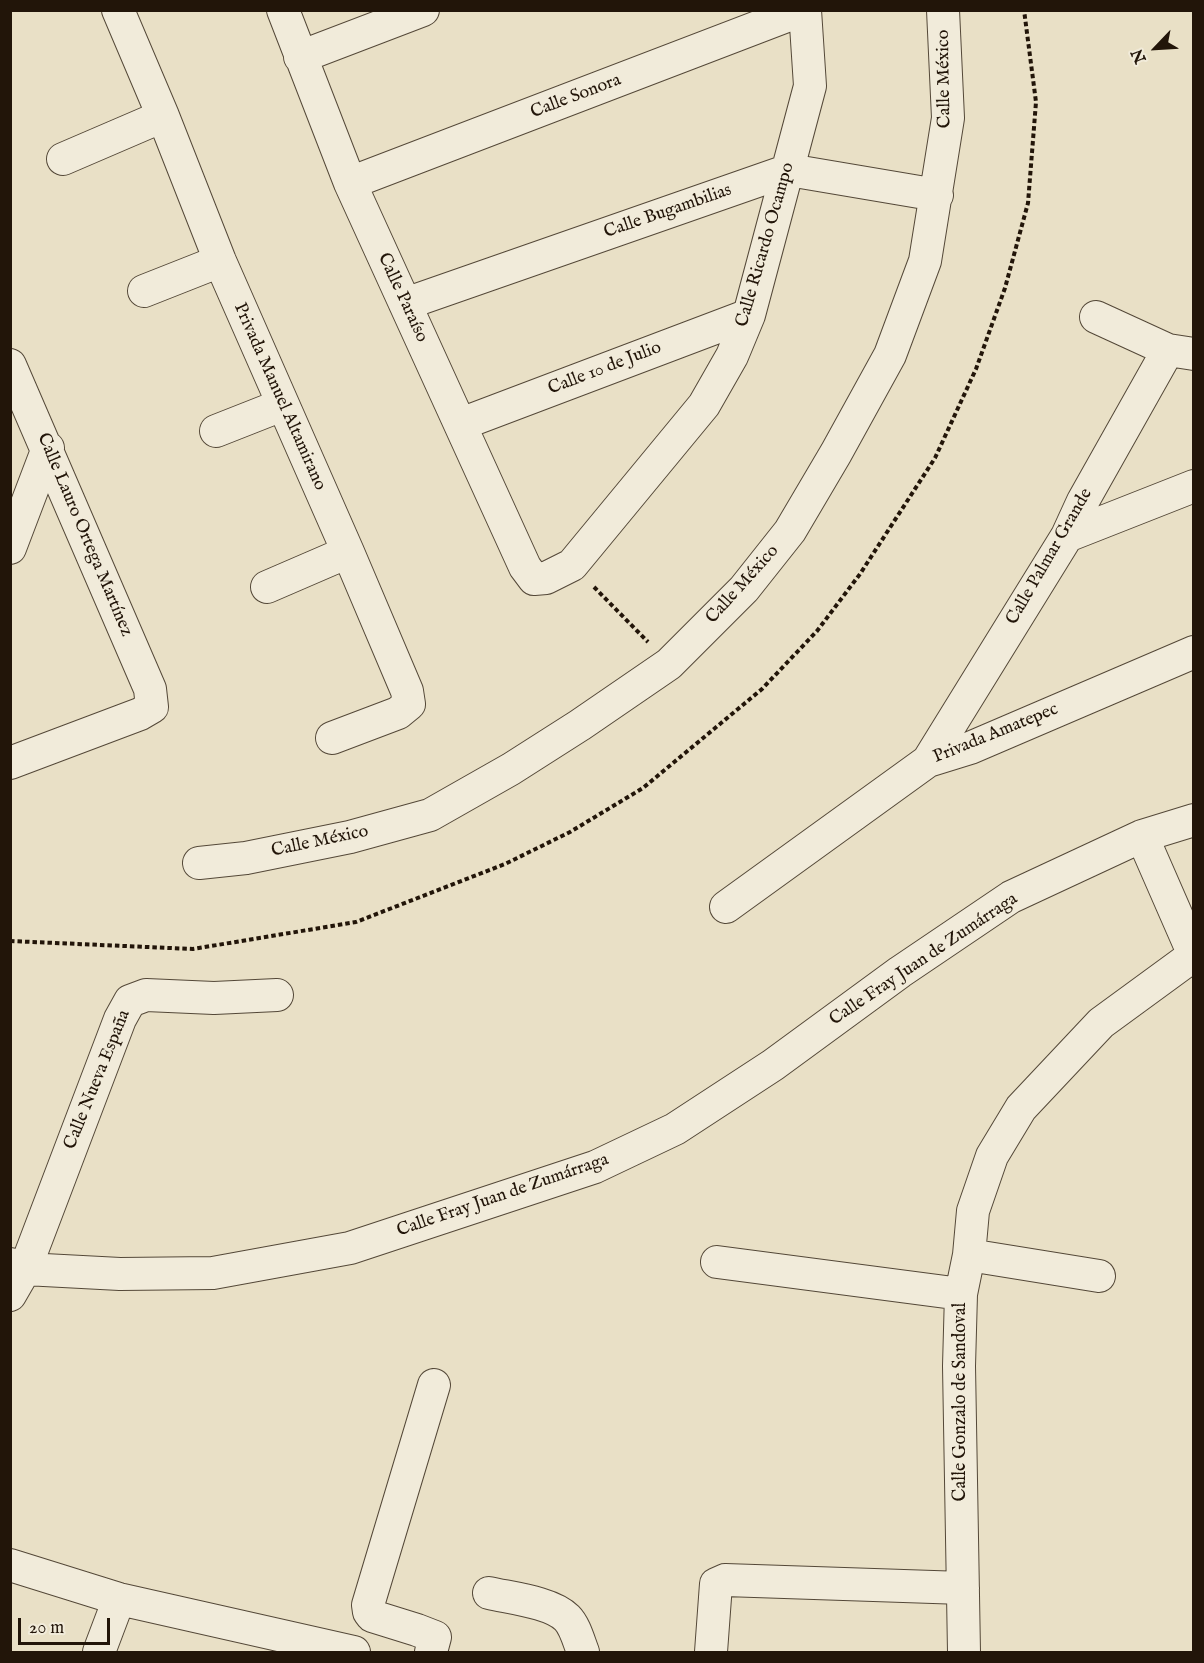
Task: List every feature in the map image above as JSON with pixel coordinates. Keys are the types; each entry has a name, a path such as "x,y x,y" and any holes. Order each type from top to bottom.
{"street":[{"name":"Privada Manuel Altamirano","path":"118,10 164,116 220,261 407,691 409,704 398,713 332,738"},
{"name":"Calle Paraíso","path":"283,10 350,183 525,567 534,579"},
{"path":"300,57 423,10"},
{"name":"Calle Ricardo Ocampo","path":"534,579 546,578 572,564 704,405 732,356 749,315 810,86 804,10"},
{"name":"Calle Sonora","path":"350,183 804,10"},
{"name":"Calle México","path":"199,863 246,858 350,837 430,815 511,769 669,664 744,589 790,531 836,453 890,355 925,261 948,118 943,10"},
{"path":"63,159 164,116"},
{"name":"Calle Bugambilias","path":"405,304 789,170 937,195"},
{"path":"144,291 220,261"},
{"name":"Calle 10 de Julio","path":"461,424 749,315"},
{"path":"1096,317 1181,352"},
{"name":"Calle Palmar Grande","path":"928,761 1066,536 1083,501 1181,352"},
{"name":"Calle Lauro Ortega Martínez","path":"10,365 48,448 150,689 152,706 140,714 10,763"},
{"path":"216,431 282,405"},
{"path":"14,529 48,448"},
{"path":"1066,536 1194,486"},
{"path":"267,587 348,552"},
{"name":"Privada Amatepec","path":"726,908 928,761 970,748 1194,652"},
{"name":"Calle Fray Juan de Zumárraga","path":"16,1276 213,1273 350,1248 595,1167 675,1129 773,1065 900,972 1011,897 1142,836 1194,820"},
{"path":"1142,836 1194,955"},
{"name":"Calle Gonzalo de Sandoval","path":"964,1653 959,1366 961,1294 969,1255 973,1211 992,1156 1021,1107 1101,1023 1194,955"},
{"name":"Calle Nueva España","path":"16,1276 120,1019 130,1001 146,995 214,998 277,995"},
{"path":"969,1255 1100,1276"},
{"path":"717,1262 961,1294"},
{"path":"431,1653 435,1638 372,1616 368,1605 434,1384"},
{"path":"10,1565 119,1599 354,1653"},
{"path":"711,1653 716,1584 726,1580 963,1588"},
{"path":"489,1593 551,1608 567,1618 577,1635 583,1653"},
{"path":"99,1653 119,1599"}],"path":[{"path":"572,564 669,664"}]}
